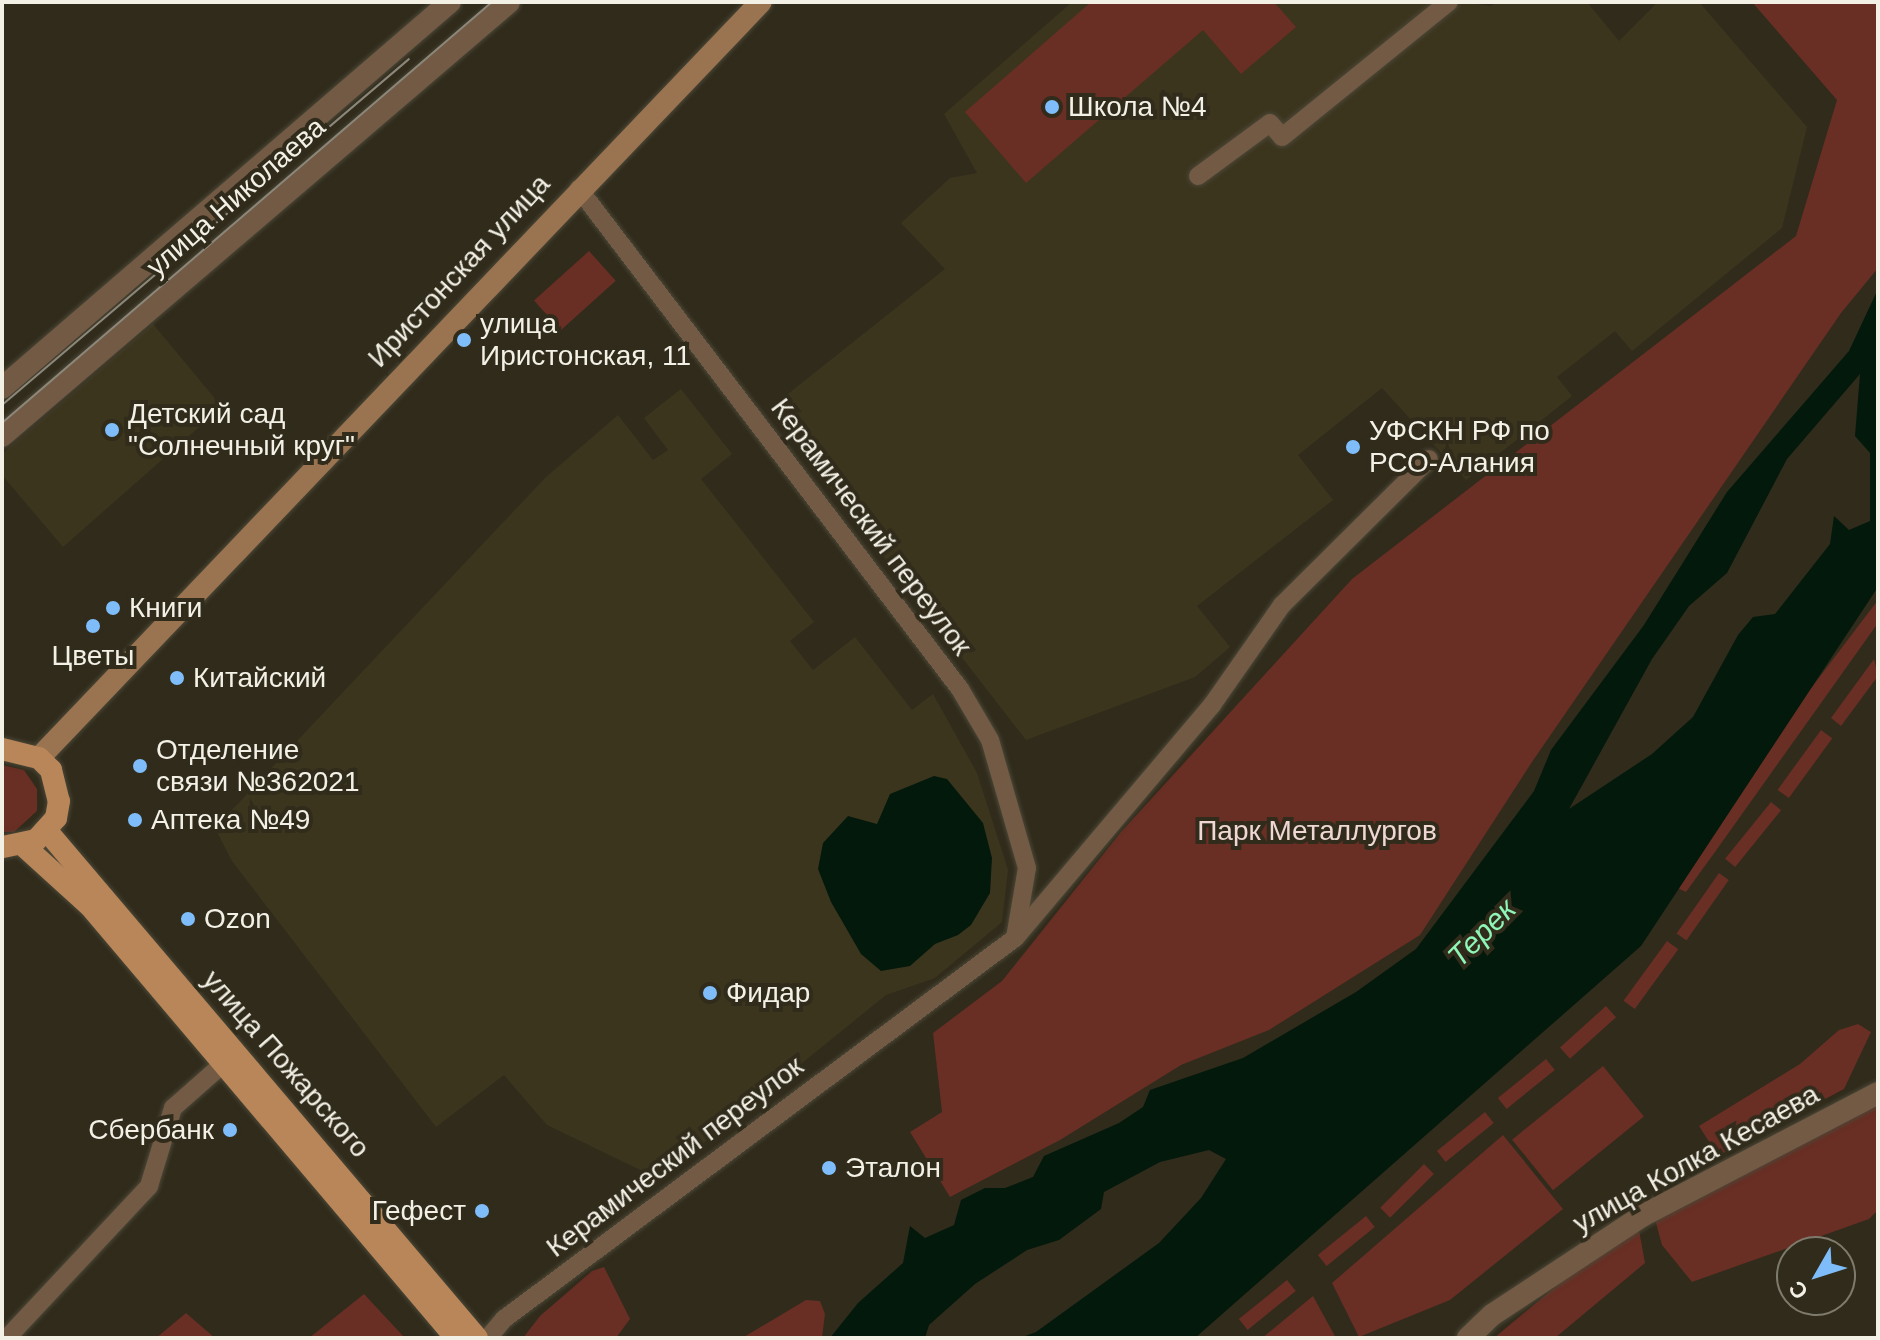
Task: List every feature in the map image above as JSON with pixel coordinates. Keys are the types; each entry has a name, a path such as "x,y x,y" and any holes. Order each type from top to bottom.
{"main road":[{"name":"Иристонская улица","path":"39,758 579,189 761,2"},
{"path":"2,749 39,758 58,785 56,818 47,831 13,846"},
{"name":"улица Пожарского","path":"47,831 477,1338"},
{"name":"улица Пожарского","path":"13,846 90,906 456,1338"}],"street":[{"name":"улица Николаева","path":"2,388 450,2"},
{"name":"улица Николаева","path":"2,436 509,2"},
{"path":"1198,176 1270,123 1282,137 1449,2"},
{"name":"Керамический переулок","path":"579,189 960,689 990,740 1027,868 1015,938"},
{"name":"Керамический переулок","path":"488,1338 504,1319 1015,938 1212,705 1282,605 1429,459"},
{"path":"7,1338 149,1186 173,1108 224,1063"},
{"name":"улица Колка Кесаева","path":"1468,1338 1492,1315 1642,1216 1878,1093"}],"shaded area":[{"path":"1072,2 1440,2 1323,109 1463,2 1491,6 1497,2 1587,2 1619,41 1658,2 1699,2 1807,127 1782,228 1632,351 1615,331 1557,377 1572,396 1466,480 1382,388 1298,455 1333,500 1197,606 1230,647 1195,677 1026,740 769,409 945,269 901,223 950,178 977,173 944,114"},
{"name":"Детский сад \"Солнечный круг\"","path":"153,324 222,407 63,547 2,475 2,454"},
{"path":"681,389 732,454 701,479 814,622 790,641 813,670 855,637 912,710 933,694 977,773 1008,870 1002,922 935,978 886,995 659,1179 547,1125 504,1075 436,1127 232,861 215,828 545,478 618,415 653,460 668,450 644,418"}],"green space":[{"path":"1091,2 1274,2 1296,27 1241,74 1203,30 1026,183 965,112"},
{"name":"Парк Металлургов","path":"1752,2 1878,2 1878,268 1841,313 1532,762 1420,935 1269,1030 1181,1065 1060,1140 950,1197 910,1132 942,1112 933,1033 1002,981 1121,832 1352,579 1796,236 1837,100"},
{"path":"589,251 616,281 561,330 534,301"},
{"path":"1878,600 1878,623 1715,852 1686,892 1673,886 1674,869"},
{"path":"1874,659 1878,676 1841,726 1831,718"},
{"path":"1821,730 1832,738 1789,798 1778,790"},
{"path":"2,765 24,770 37,789 37,811 14,832 2,832"},
{"path":"1771,802 1781,810 1735,867 1725,859"},
{"path":"1719,873 1729,880 1686,941 1677,934"},
{"path":"1667,941 1678,949 1635,1009 1624,1001"},
{"path":"1606,1006 1616,1017 1570,1059 1560,1047"},
{"path":"1858,1024 1871,1032 1844,1089 1718,1156 1699,1126 1800,1064 1839,1030"},
{"path":"1546,1059 1555,1070 1507,1109 1498,1098"},
{"path":"1603,1066 1644,1117 1553,1190 1512,1140"},
{"path":"1878,1099 1878,1210 1869,1219 1821,1236 1776,1236 1776,1252 1692,1282 1662,1245 1653,1212"},
{"path":"1485,1112 1494,1123 1446,1162 1437,1151"},
{"path":"1503,1135 1563,1209 1450,1300 1359,1337 1332,1283"},
{"path":"1424,1164 1434,1174 1390,1218 1380,1208"},
{"path":"1366,1216 1375,1227 1327,1266 1318,1255"},
{"path":"1637,1219 1645,1263 1555,1338 1494,1338"},
{"path":"604,1267 630,1319 616,1338 523,1338 540,1316 592,1271"},
{"path":"1287,1280 1296,1291 1248,1330 1239,1319"},
{"path":"364,1294 405,1338 309,1338"},
{"path":"1313,1296 1336,1338 1262,1338"},
{"path":"806,1300 820,1301 825,1314 822,1338 742,1338"},
{"path":"186,1313 215,1338 156,1338"}],"water":[{"name":"Терек","path":"1878,289 1878,587 1641,946 1195,1338 1020,1338 1036,1332 1159,1243 1201,1198 1226,1159 1209,1150 1160,1162 1104,1192 1101,1209 1059,1240 1027,1250 975,1284 929,1325 925,1338 830,1338 858,1303 903,1263 910,1226 925,1238 954,1225 961,1200 985,1188 1005,1188 1033,1177 1044,1156 1119,1123 1143,1107 1150,1090 1243,1058 1356,992 1416,949 1534,791 1551,750 1644,625 1727,492 1849,351","holes":["1860,374 1855,436 1870,453 1870,521 1849,530 1834,516 1830,544 1775,614 1753,617 1738,635 1693,717 1652,754 1569,809 1652,659 1689,606 1727,573 1787,459"]},
{"path":"934,776 947,779 983,823 992,858 990,893 971,925 958,935 935,944 910,966 881,971 861,954 831,902 818,869 823,843 848,816 877,824 890,794"}],"tram line":[{"path":"2,423 492,2"},
{"path":"2,405 409,59"}],"place":[{"name":"Школа №4","path":"1052,107"},
{"name":"улица Иристонская, 11","path":"464,340"},
{"name":"Детский сад \"Солнечный круг\"","path":"112,430"},
{"name":"УФСКН РФ по РСО-Алания","path":"1353,447"},
{"name":"Книги","path":"113,608"},
{"name":"Цветы","path":"93,626"},
{"name":"Китайский","path":"177,678"},
{"name":"Отделение связи №362021","path":"140,766"},
{"name":"Аптека №49","path":"135,820"},
{"name":"Ozon","path":"188,919"},
{"name":"Фидар","path":"710,993"},
{"name":"Сбербанк","path":"230,1130"},
{"name":"Эталон","path":"829,1168"},
{"name":"Гефест","path":"482,1211"}]}
